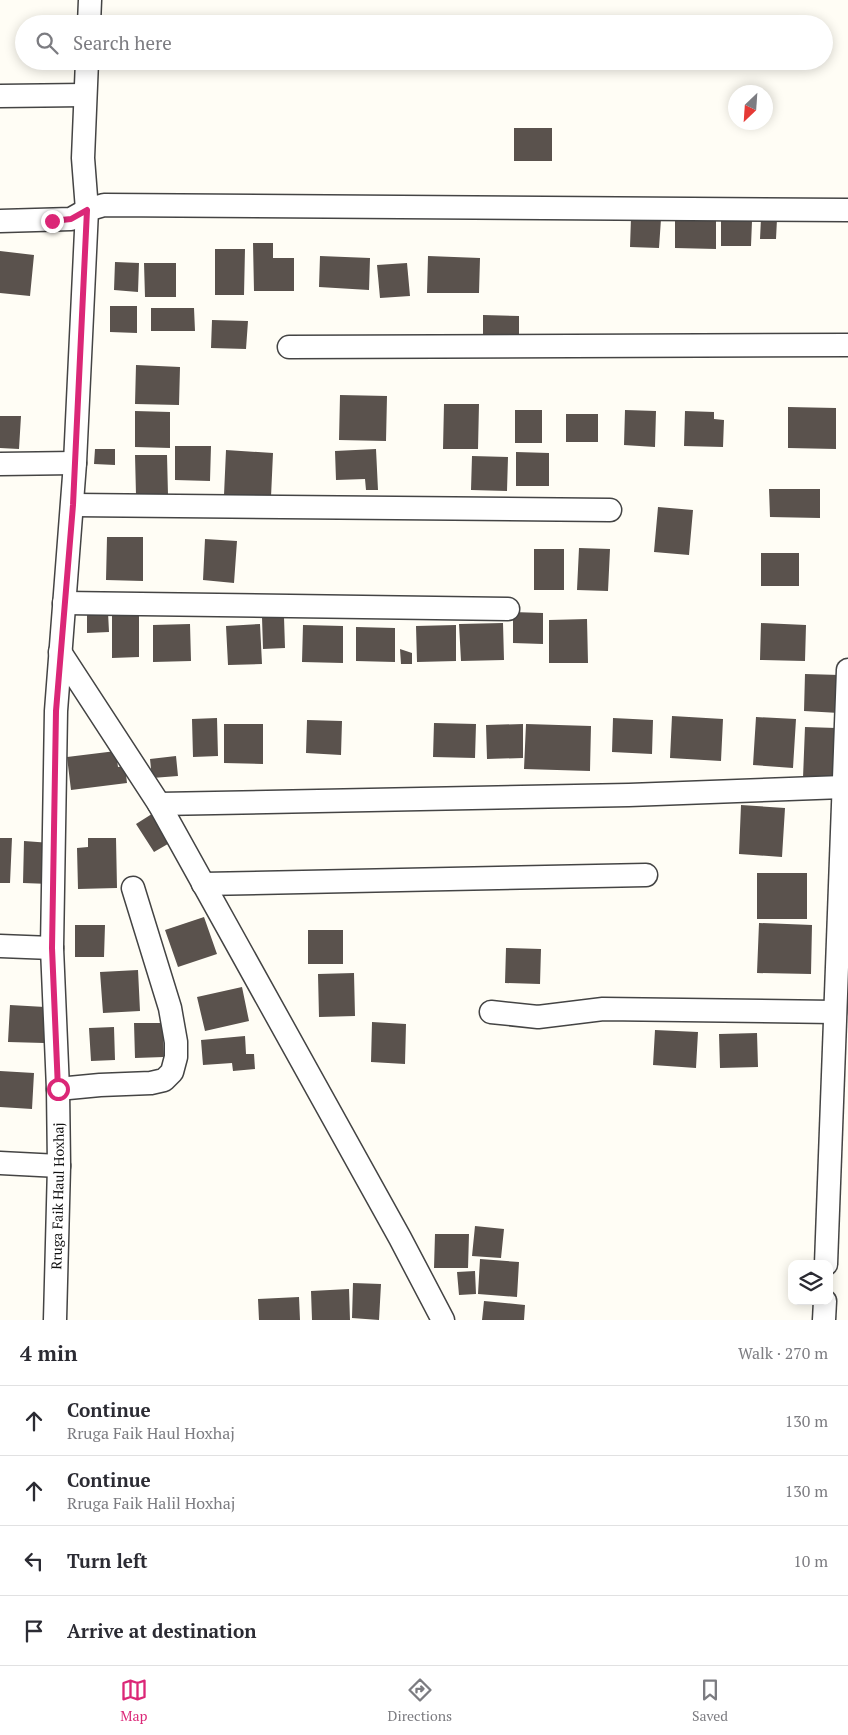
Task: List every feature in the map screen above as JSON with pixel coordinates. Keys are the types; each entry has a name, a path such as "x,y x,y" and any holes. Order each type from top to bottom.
{"street":[{"path":"90,0 90,15"},
{"name":"Rruga Faik Haul Hoxhaj","path":"55,1320 59,1166 52,948 56,711 75,464 87,210 83,158 86,70"},
{"path":"0,96 85,95"},
{"path":"0,221 71,219 87,210 104,204 848,210"},
{"path":"289,347 848,345"},
{"path":"0,464 75,464"},
{"path":"73,505 610,510"},
{"path":"64,603 508,609"},
{"path":"60,652 159,804 400,1238 443,1320"},
{"path":"827,1260 838,1212 835,1012 842,968 843,787 847,741 848,670"},
{"path":"159,804 629,795 843,787"},
{"path":"203,884 646,875"},
{"path":"58,1089 151,1083 164,1080 172,1072 176,1057 176,1042 170,1008 133,888"},
{"path":"0,946 52,948"},
{"path":"491,1012 538,1017 603,1009 835,1012"},
{"path":"0,1163 59,1166"},
{"path":"824,1305 824,1320"}],"building":[{"path":"514,128 552,128 552,161 514,161"},
{"path":"631,218 661,219 659,248 630,247"},
{"path":"761,218 777,219 776,239 760,239"},
{"path":"675,219 716,220 716,249 675,248"},
{"path":"721,220 752,221 751,246 721,246"},
{"path":"253,243 273,243 273,258 294,258 294,291 254,291"},
{"path":"215,249 245,249 244,295 215,295"},
{"path":"0,251 34,255 30,296 0,293"},
{"path":"320,256 370,258 369,290 319,287"},
{"path":"428,256 480,258 479,293 427,293"},
{"path":"115,262 139,263 138,292 114,290"},
{"path":"144,263 176,263 176,297 145,297"},
{"path":"407,263 410,296 380,298 377,265"},
{"path":"110,306 137,306 137,333 110,332"},
{"path":"151,308 194,308 195,331 151,331"},
{"path":"483,315 519,316 519,339 483,338"},
{"path":"212,320 248,321 246,349 211,348"},
{"path":"136,365 180,367 179,405 135,404"},
{"path":"340,395 387,396 386,441 339,440"},
{"path":"444,404 479,404 478,449 443,449"},
{"path":"788,407 836,408 836,449 788,448"},
{"path":"515,410 542,410 542,443 515,443"},
{"path":"625,410 656,411 655,447 624,445"},
{"path":"135,411 170,412 170,448 135,447"},
{"path":"685,411 714,412 714,419 724,420 723,447 684,446"},
{"path":"566,414 598,414 598,442 566,442"},
{"path":"0,416 21,416 19,449 0,448"},
{"path":"175,446 211,446 210,481 175,480"},
{"path":"95,449 115,449 115,465 94,464"},
{"path":"376,449 378,490 366,490 365,479 336,480 335,451"},
{"path":"226,450 273,453 271,497 224,495"},
{"path":"516,452 549,453 549,486 516,486"},
{"path":"135,455 167,455 168,495 136,495"},
{"path":"472,456 508,457 507,491 471,490"},
{"path":"769,489 820,489 820,518 770,517"},
{"path":"658,507 693,510 689,555 654,552"},
{"path":"107,537 143,537 143,581 106,580"},
{"path":"205,539 237,541 234,583 203,580"},
{"path":"579,548 610,549 608,591 577,590"},
{"path":"534,549 564,549 564,590 534,590"},
{"path":"761,553 799,553 799,586 761,586"},
{"path":"87,612 108,612 109,632 87,633"},
{"path":"513,612 543,613 543,644 513,643"},
{"path":"139,615 139,657 112,658 112,616"},
{"path":"262,617 284,617 285,648 263,649"},
{"path":"587,619 588,663 549,663 549,620"},
{"path":"503,623 504,660 461,661 459,624"},
{"path":"761,623 806,625 805,661 760,660"},
{"path":"190,624 191,661 153,662 153,625"},
{"path":"260,624 262,664 228,665 226,626"},
{"path":"303,625 343,626 343,663 302,662"},
{"path":"456,625 456,661 417,662 416,626"},
{"path":"356,627 395,628 395,662 356,661"},
{"path":"400,649 412,653 412,664 401,664"},
{"path":"805,674 840,675 839,713 804,711"},
{"path":"672,716 723,719 721,761 670,758"},
{"path":"756,717 796,719 793,768 753,765"},
{"path":"217,718 218,756 193,757 192,719"},
{"path":"613,718 653,720 652,754 612,752"},
{"path":"307,720 342,721 341,755 306,753"},
{"path":"434,723 476,724 475,758 433,757"},
{"path":"224,724 263,724 263,764 224,763"},
{"path":"523,724 523,758 487,759 486,725"},
{"path":"526,724 591,726 590,771 524,769"},
{"path":"805,727 836,728 835,780 803,778"},
{"path":"116,751 118,767 125,766 127,783 71,790 67,757"},
{"path":"176,756 178,776 152,778 150,759"},
{"path":"741,805 785,808 782,857 739,854"},
{"path":"155,812 173,841 154,852 136,824"},
{"path":"0,838 12,838 10,883 0,883"},
{"path":"88,838 116,838 117,888 78,889 77,848 88,847"},
{"path":"24,841 51,843 50,884 23,883"},
{"path":"757,873 807,873 807,919 757,919"},
{"path":"204,917 217,954 178,967 165,930"},
{"path":"759,923 812,925 811,974 757,973"},
{"path":"75,925 105,925 104,957 75,957"},
{"path":"308,930 343,930 343,964 308,964"},
{"path":"506,948 541,949 540,984 505,983"},
{"path":"138,970 140,1011 103,1013 100,972"},
{"path":"354,973 355,1016 319,1017 318,974"},
{"path":"242,987 249,1021 205,1031 197,997"},
{"path":"10,1005 45,1007 44,1043 8,1042"},
{"path":"372,1022 406,1024 405,1064 371,1062"},
{"path":"134,1023 163,1023 164,1057 135,1058"},
{"path":"114,1027 115,1060 91,1061 89,1028"},
{"path":"655,1030 698,1032 696,1068 653,1065"},
{"path":"757,1033 758,1067 720,1068 719,1034"},
{"path":"245,1036 246,1054 254,1054 255,1069 233,1071 232,1063 203,1065 201,1040"},
{"path":"0,1071 34,1073 32,1109 0,1107"},
{"path":"475,1226 504,1229 501,1258 472,1256"},
{"path":"435,1234 469,1234 468,1268 434,1268"},
{"path":"480,1259 519,1262 517,1297 478,1294"},
{"path":"475,1271 476,1294 459,1295 457,1272"},
{"path":"353,1283 381,1284 379,1320 352,1318"},
{"path":"349,1289 350,1320 312,1320 311,1291"},
{"path":"299,1297 300,1320 259,1320 258,1299"},
{"path":"484,1301 525,1305 524,1320 482,1320"}],"route":[{"path":"52,221 71,219 87,210 73,505 56,711 52,948 58,1089"}]}
